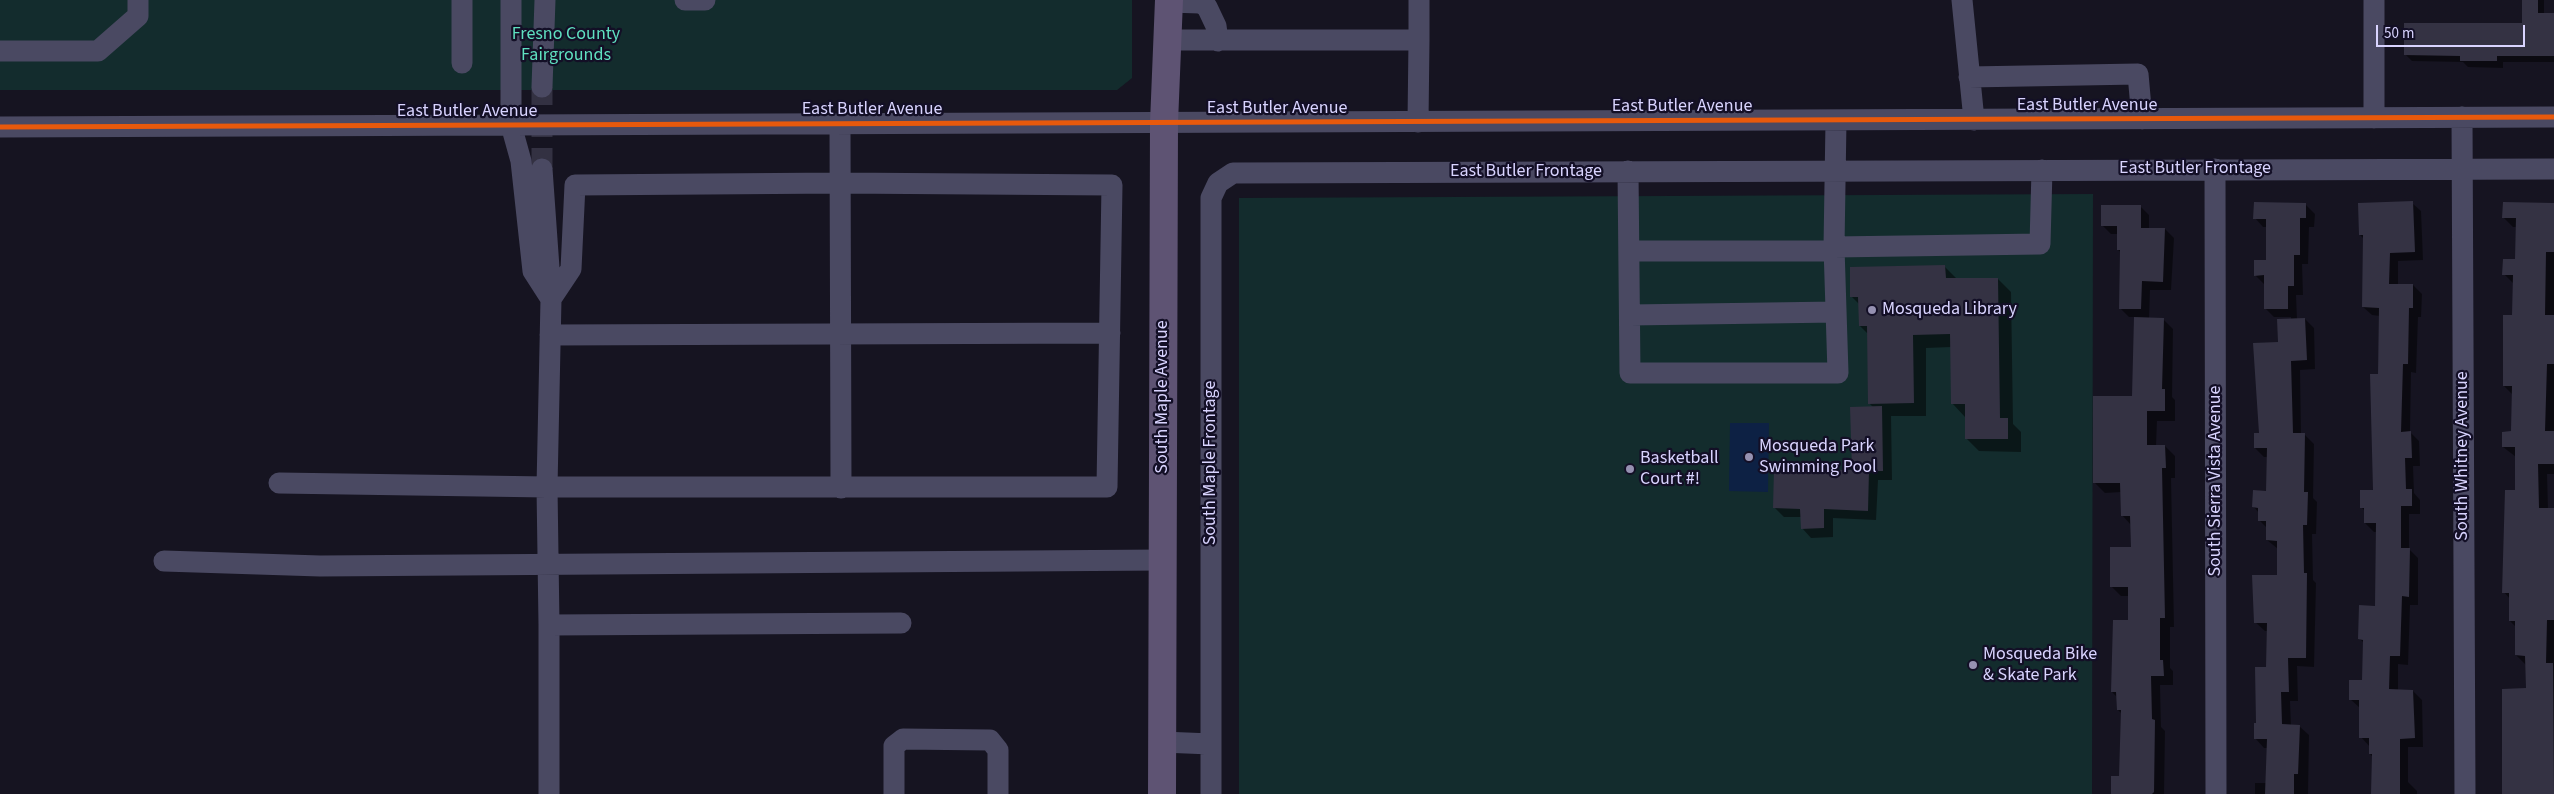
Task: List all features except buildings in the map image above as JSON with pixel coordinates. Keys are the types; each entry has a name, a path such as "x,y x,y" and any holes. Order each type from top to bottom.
{"main road":[{"name":"South Maple Avenue","path":"1162,794 1164,123 1169,1"}],"street":[{"path":"0,51 98,51 138,16 138,0"},
{"path":"462,0 462,62"},
{"path":"511,0 511,125 521,161 533,271 551,299"},
{"path":"542,87 546,0"},
{"path":"685,0 706,0"},
{"path":"1418,122 1419,0"},
{"path":"1962,0 1974,120"},
{"path":"2374,0 2374,118"},
{"path":"1169,1 1200,3 1207,7 1216,26 1218,41"},
{"path":"1168,40 1419,40"},
{"path":"1970,77 2138,74 2142,119"},
{"name":"East Butler Avenue","path":"0,127 1836,121 2554,116"},
{"name":"South Whitney Avenue","path":"2462,117 2464,794"},
{"path":"1628,171 1630,373 1838,373 1834,249 1836,121"},
{"path":"840,124 841,488"},
{"path":"542,169 551,299 547,488 549,794"},
{"name":"South Sierra Vista Avenue","path":"2215,169 2216,794"},
{"name":"East Butler Frontage","path":"1218,183 1233,173 2554,169"},
{"path":"1629,251 2040,244 2042,170"},
{"path":"279,483 547,488 1107,487 1112,185 840,183 575,185 571,269 551,299"},
{"name":"South Maple Frontage","path":"1211,794 1211,198 1218,183"},
{"path":"1630,315 1836,312"},
{"path":"550,335 1110,333"},
{"path":"164,561 320,566 1163,560"},
{"path":"549,625 901,623"},
{"path":"894,794 894,746 903,739 990,740 998,750 998,794"},
{"path":"1162,742 1211,744"}],"green space":[{"name":"Fresno County Fairgrounds","path":"0,0 1132,0 1132,78 1117,90 0,90"},
{"path":"2093,194 2092,794 1239,794 1239,198"}],"water":[{"name":"Mosqueda Park Swimming Pool","path":"1730,423 1769,423 1768,492 1729,491"}],"tunnel":[{"path":"542,87 542,169"}],"cycle path":[{"path":"0,127 2554,117"}],"place":[{"name":"Mosqueda Library","path":"1872,310"},
{"name":"Mosqueda Park Swimming Pool","path":"1749,457"},
{"name":"Basketball Court #!","path":"1630,469"},
{"name":"Mosqueda Bike & Skate Park","path":"1973,665"}]}
